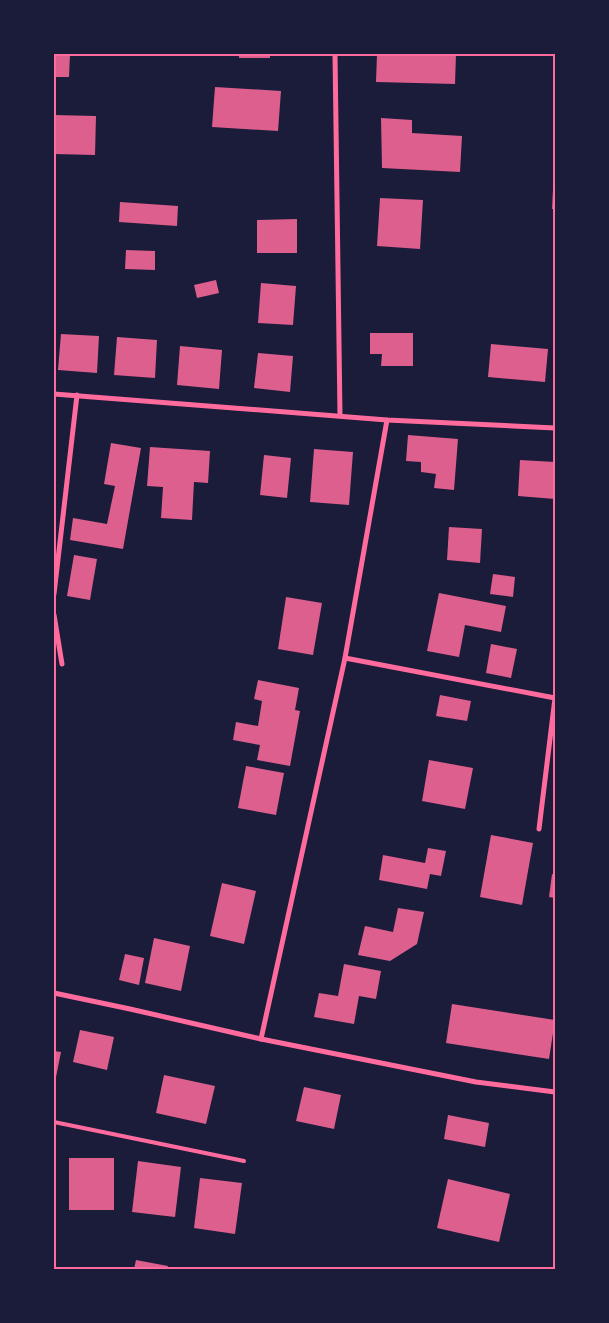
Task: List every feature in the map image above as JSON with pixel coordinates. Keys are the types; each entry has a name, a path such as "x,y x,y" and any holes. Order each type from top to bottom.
{"street":[{"path":"335,54 340,415"},
{"path":"54,394 387,420 555,428"},
{"path":"54,594 77,395"},
{"path":"261,1040 345,658 387,420"},
{"path":"54,615 62,664"},
{"path":"345,658 555,698 540,829"},
{"path":"54,993 261,1040 476,1082 555,1092"}],"lane":[{"path":"54,1122 244,1161"}],"building":[{"path":"54,54 70,54 69,77 54,77"},
{"path":"239,54 270,54 270,58 239,58"},
{"path":"377,54 456,54 455,84 376,82"},
{"path":"215,87 281,91 278,131 212,127"},
{"path":"54,115 96,116 95,155 54,154"},
{"path":"381,118 412,120 412,133 462,136 460,172 382,168"},
{"path":"553,190 555,190 555,209 552,209"},
{"path":"380,198 423,200 420,249 377,246"},
{"path":"120,202 178,206 177,226 119,222"},
{"path":"297,219 297,253 257,253 257,220"},
{"path":"126,250 155,251 155,270 125,269"},
{"path":"216,280 219,293 197,298 194,285"},
{"path":"261,283 296,286 293,325 258,323"},
{"path":"370,333 413,333 413,366 381,366 382,354 370,354"},
{"path":"61,334 99,336 97,373 58,370"},
{"path":"117,337 157,340 155,378 114,375"},
{"path":"491,344 548,349 545,382 488,377"},
{"path":"180,346 222,350 219,389 177,385"},
{"path":"258,353 293,356 290,392 254,388"},
{"path":"408,435 458,439 454,490 434,488 436,474 421,472 421,462 406,461"},
{"path":"111,443 141,448 123,549 70,540 73,518 107,524 115,486 104,484"},
{"path":"150,447 210,451 208,483 194,482 192,520 161,518 163,487 147,486"},
{"path":"314,449 353,452 349,505 310,502"},
{"path":"264,455 291,458 287,498 260,495"},
{"path":"520,460 555,462 555,499 518,496"},
{"path":"449,527 482,529 480,563 447,560"},
{"path":"74,555 97,559 90,600 67,596"},
{"path":"493,574 515,577 513,597 490,594"},
{"path":"439,593 506,606 501,632 465,625 459,657 427,651"},
{"path":"286,597 322,603 313,655 278,649"},
{"path":"491,644 517,649 511,678 486,673"},
{"path":"258,680 299,688 295,710 300,711 290,766 257,760 260,745 233,740 236,722 258,726 262,701 254,699"},
{"path":"440,695 471,701 467,721 436,716"},
{"path":"429,760 473,768 465,809 422,801"},
{"path":"246,766 284,773 276,815 238,808"},
{"path":"491,835 533,843 522,905 480,897"},
{"path":"428,848 446,851 441,876 430,874 427,889 379,880 383,855 425,863"},
{"path":"552,874 555,875 555,898 549,897"},
{"path":"222,883 256,891 244,944 210,936"},
{"path":"398,908 424,912 417,944 390,961 358,955 365,926 393,932"},
{"path":"154,938 190,946 181,991 145,983"},
{"path":"125,954 144,958 139,985 119,980"},
{"path":"344,964 381,971 376,999 359,996 354,1024 314,1017 319,993 338,996"},
{"path":"452,1004 555,1020 549,1059 446,1043"},
{"path":"80,1030 114,1037 107,1070 73,1062"},
{"path":"54,1051 61,1052 55,1082 54,1082"},
{"path":"164,1075 215,1086 206,1124 156,1113"},
{"path":"304,1087 341,1095 334,1129 296,1121"},
{"path":"448,1115 489,1123 485,1147 444,1139"},
{"path":"69,1158 114,1158 114,1210 69,1210"},
{"path":"138,1161 181,1167 175,1217 132,1212"},
{"path":"200,1178 242,1183 235,1234 194,1228"},
{"path":"448,1179 510,1194 499,1242 437,1228"},
{"path":"136,1260 168,1266 167,1269 134,1269"}]}
